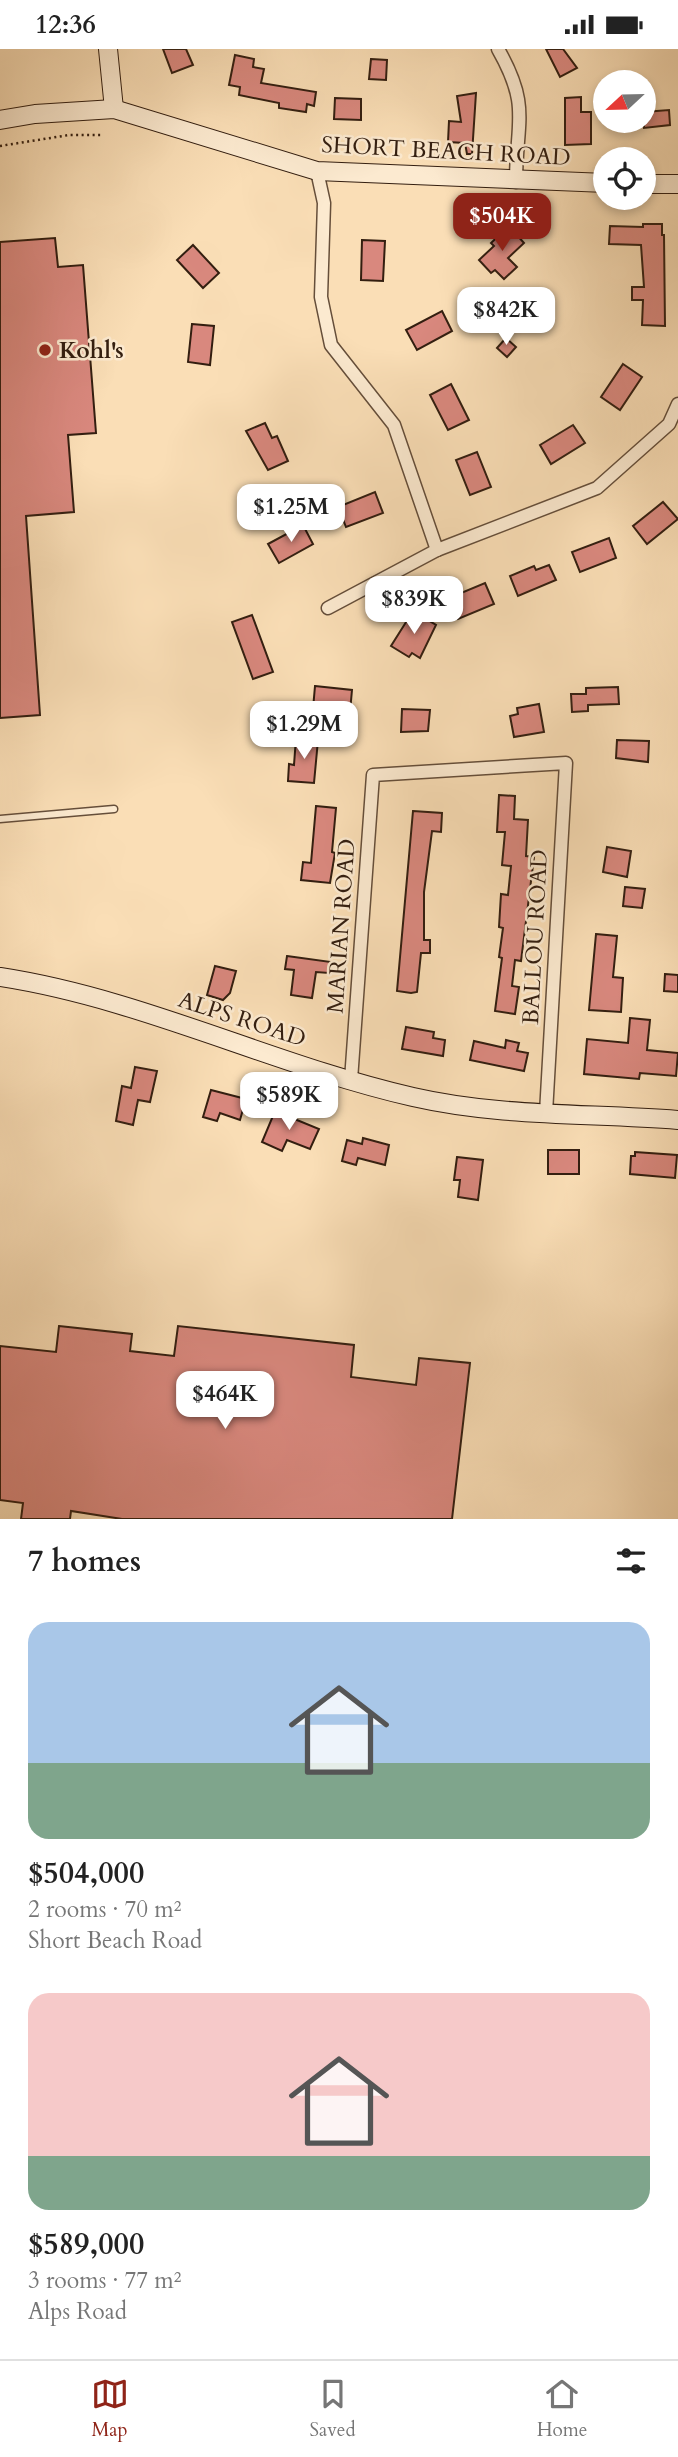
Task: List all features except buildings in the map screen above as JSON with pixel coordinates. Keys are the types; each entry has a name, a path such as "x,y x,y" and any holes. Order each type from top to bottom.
{"street":[{"path":"108,49 114,109"},
{"path":"498,49 518,88 522,109 516,182"},
{"name":"SHORT BEACH ROAD","path":"0,120 35,114 114,109 317,171 516,182 593,183"},
{"path":"317,171 324,203 321,297 331,345 394,425 438,550"},
{"path":"656,184 678,184"},
{"path":"328,608 438,550 597,488 669,424 678,404"},
{"name":"MARIAN ROAD","path":"351,1080 373,775 566,763"},
{"name":"BALLOU ROAD","path":"547,1113 566,763"},
{"name":"ALPS ROAD","path":"0,977 68,990 351,1080 443,1103 547,1113 678,1120"}],"lane":[{"path":"0,819 114,809"}],"path":[{"path":"0,146 59,136 103,135"}],"place":[{"name":"Kohl's","path":"45,350"}]}
